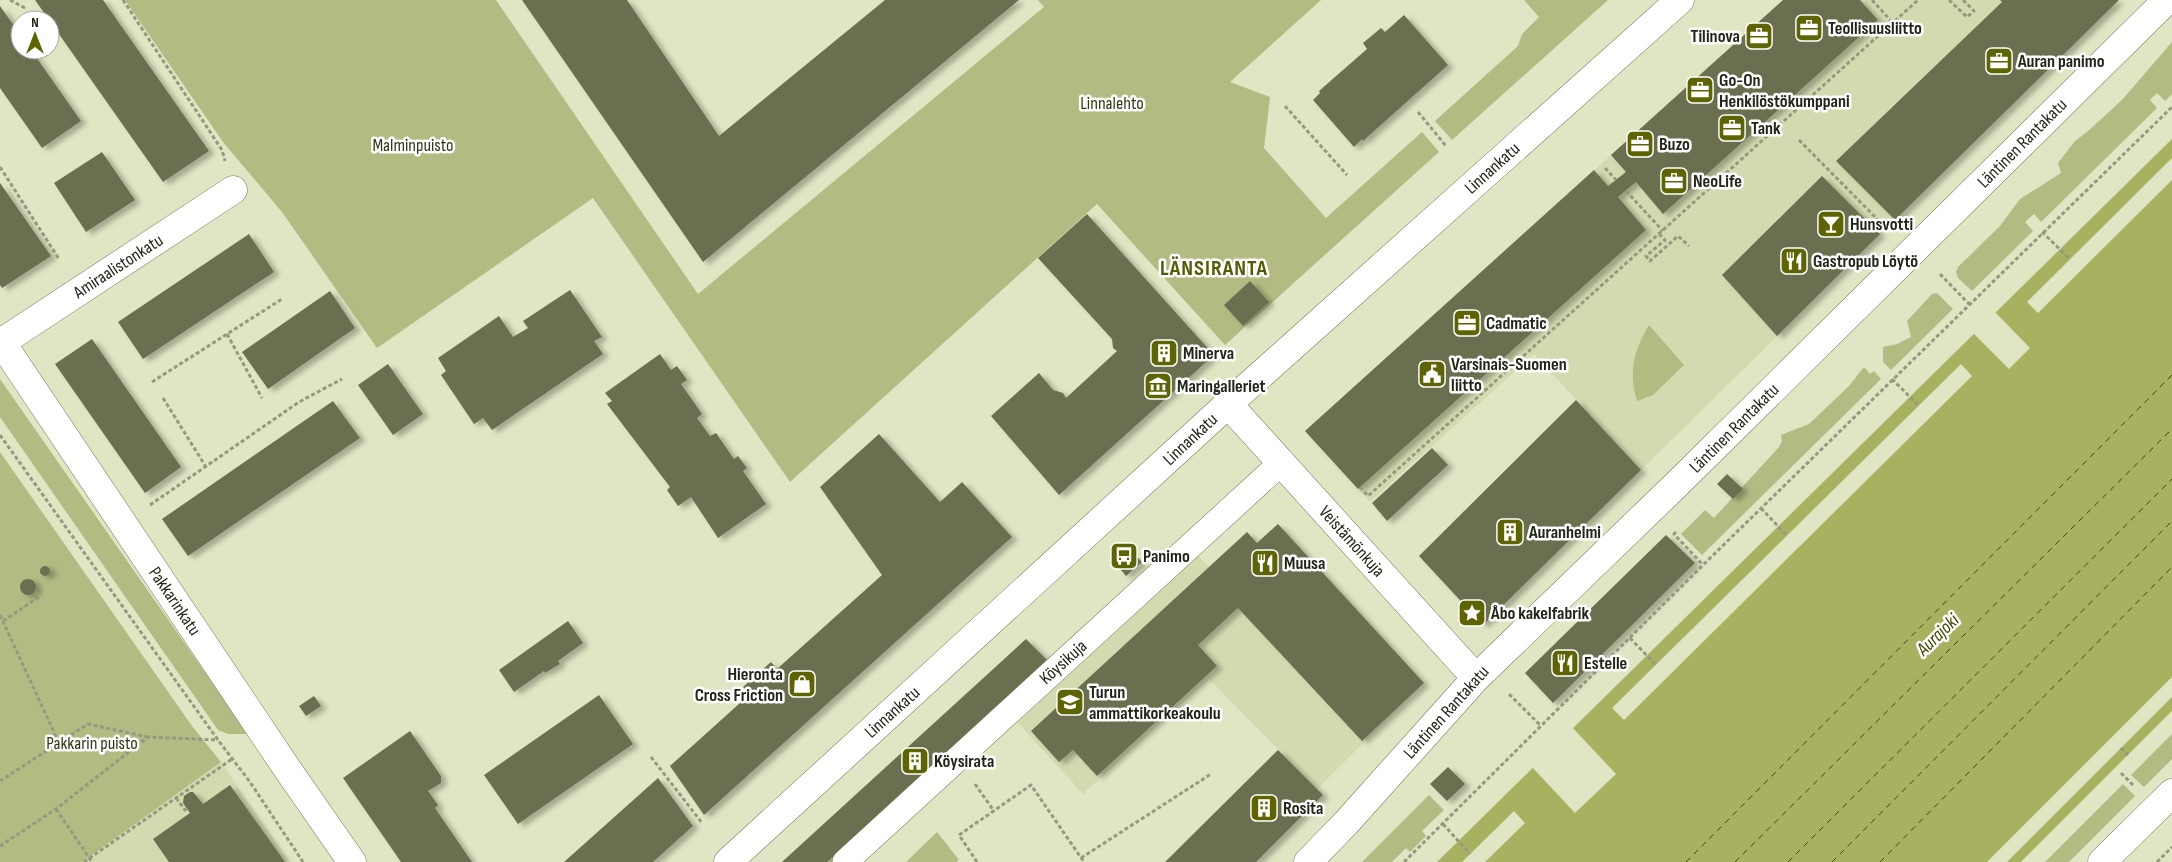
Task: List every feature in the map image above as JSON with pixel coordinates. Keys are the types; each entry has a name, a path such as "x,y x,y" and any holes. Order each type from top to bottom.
{"street":[{"name":"Linnankatu","path":"728,862 1228,404 1680,0"},
{"name":"Läntinen Rantakatu","path":"1308,862 1346,823 1476,678 2168,0"},
{"name":"Amiraalistonkatu","path":"1,341 233,190"},
{"name":"Pakkarinkatu","path":"1,341 288,770 352,862"},
{"name":"Veistämönkuja","path":"1228,404 1476,678"},
{"name":"Köysikuja","path":"845,862 1282,462"},
{"path":"2102,862 2172,793"}],"path":[{"path":"10,0 27,9"},
{"path":"123,0 222,150"},
{"path":"1872,0 1893,23"},
{"path":"1360,487 1368,496 1918,0"},
{"path":"1949,0 1967,17 1974,11 1963,0"},
{"path":"1286,106 1347,175"},
{"path":"1404,862 1703,564 2172,107"},
{"path":"2168,110 2172,114"},
{"path":"1418,112 1446,146"},
{"path":"1799,140 1893,234"},
{"path":"0,167 60,259"},
{"path":"1605,168 1616,180"},
{"path":"1626,191 1661,232 1665,240 1646,256 1650,261 1678,236 1689,246"},
{"path":"2042,232 2070,259"},
{"path":"1940,274 1969,304"},
{"path":"152,382 282,299"},
{"path":"227,334 262,398"},
{"path":"145,508 298,402 342,379"},
{"path":"1892,379 1919,406"},
{"path":"163,398 206,467"},
{"path":"0,435 250,782 303,862"},
{"path":"1761,508 1787,536"},
{"path":"1681,528 1674,534 1703,564"},
{"path":"3,621 39,596 35,591"},
{"path":"0,614 59,743"},
{"path":"1630,638 1656,665"},
{"path":"1509,694 1540,725"},
{"path":"0,781 88,724 148,737 218,740"},
{"path":"1,844 56,809 148,737"},
{"path":"2121,748 2128,755"},
{"path":"651,757 702,823"},
{"path":"84,862 91,860 232,759"},
{"path":"1081,858 1211,774"},
{"path":"2121,774 2130,782"},
{"path":"977,862 959,835 1032,785 1084,862"},
{"path":"176,798 185,810 187,808"},
{"path":"56,809 91,860"},
{"path":"1443,824 1470,854"},
{"path":"2157,862 2172,847"}],"shaded area":[{"path":"1783,0 2119,0 1641,470 1534,354 1370,502 1305,431"},
{"name":"Turun ammattikorkeakoulu","path":"1278,524 1424,683 1317,789 1209,679 1083,794 1016,721 863,862 782,862 1026,639 1062,678 1198,556 1219,577"},
{"path":"221,762 290,862 82,862 101,848"}],"green space":[{"path":"125,0 496,0 698,294 1044,7 1038,0 1321,0 1230,82 1270,97 1264,148 1326,218 1422,132 1439,152 1225,345 1097,204 790,482 593,198 377,348 282,212 223,142"},
{"path":"1524,0 1608,0 1452,140 1435,121 1518,46 1522,34 1539,17"},
{"path":"2172,42 2172,94 2165,101 2157,93 2150,100 2157,108 2041,222 2034,214 2025,222 2033,231 1972,291 1958,278 1956,272 1958,267 2000,226 2020,199 2061,173 2058,163 2075,141 2122,100"},
{"path":"1937,293 1953,309 1891,370 1883,362 1883,347 1897,344 1911,337 1907,321 1932,294"},
{"path":"1649,325 1684,365 1653,395 1637,401 1633,380 1634,362 1636,352"},
{"path":"1864,367 1870,374 1874,371 1881,379 1702,555 1681,534 1705,510 1714,518 1779,447 1782,441 1781,435 1809,424 1849,386"},
{"path":"0,379 248,734 228,734 218,730 0,417"},
{"name":"Pakkarin puisto","path":"0,452 192,726 221,762 82,862 0,862"},
{"path":"2172,734 2172,759 2144,787 2131,775"},
{"path":"2123,784 2135,796 2069,862 2045,862"},
{"path":"1429,795 1444,810 1422,831 1426,836 1410,852 1406,848 1392,862 1362,862"},
{"path":"937,832 959,860 956,862 906,862"}],"water":[{"name":"Aurajoki","path":"2172,139 2172,711 2021,862 1437,862"}],"pier":[{"path":"2172,158 2172,180 2038,313 2027,302"},
{"path":"1994,311 2030,348 2009,369 1972,332"},
{"path":"1961,364 1972,376 1624,720 1612,708"},
{"path":"2172,677 2172,697 2007,862 1987,862"},
{"path":"2172,711 2172,714 2130,757 2024,862 2021,862"},
{"path":"1571,726 1616,774 1575,813 1531,766"},
{"path":"1514,811 1525,823 1485,862 1462,862"}],"building":[{"path":"35,0 103,0 209,151 163,182 60,36 60,10 42,10"},
{"path":"522,0 627,0 719,136 885,0 1019,0 703,262"},
{"path":"1783,0 1860,0 1878,20 1663,214 1636,182 1618,197 1646,230 1358,489 1305,431 1594,170 1608,186 1626,172 1611,155"},
{"name":"Auran panimo","path":"2000,0 2119,0 1895,220 1836,161 2002,2"},
{"path":"0,6 10,20 10,60 38,60 81,121 42,148 0,88"},
{"path":"1404,15 1448,65 1354,147 1313,100 1320,93 1319,91 1367,49 1363,43 1381,28 1385,32"},
{"path":"102,152 135,200 86,232 54,183"},
{"path":"1822,176 1880,234 1777,336 1722,275"},
{"path":"0,183 51,256 2,288 0,285"},
{"name":"Minerva","path":"1087,214 1214,355 1059,495 991,416 1039,373 1053,390 1063,393 1066,398 1117,351 1113,348 1112,339 1038,258"},
{"path":"249,234 274,272 143,359 118,322"},
{"path":"1250,281 1269,302 1243,326 1224,305"},
{"path":"570,290 602,337 594,341 603,354 492,430 483,418 474,424 441,375 446,371 438,358 499,316 513,337 528,328 523,321"},
{"path":"330,291 355,328 268,389 242,352"},
{"path":"92,339 181,467 145,493 55,364"},
{"path":"660,354 671,370 677,366 687,380 681,384 702,414 697,418 710,436 716,433 734,459 738,456 747,468 743,471 766,504 718,538 691,497 678,506 667,490 670,487 607,404 612,401 605,393"},
{"path":"388,364 423,414 393,435 358,385"},
{"name":"Auranhelmi","path":"1576,400 1641,470 1483,625 1419,556"},
{"path":"333,401 360,438 188,556 162,519"},
{"path":"879,434 940,502 962,482 1012,537 704,815 670,766 750,694 743,687 771,662 777,669 882,575 820,487"},
{"path":"1432,448 1448,465 1387,521 1372,503"},
{"path":"1727,474 1743,489 1733,499 1717,484"},
{"path":"1278,524 1424,683 1362,741 1238,608 1198,645 1217,666 1097,776 1073,750 1059,762 1031,731 1247,532 1257,543"},
{"path":"1666,535 1695,563 1553,703 1525,673"},
{"path":"1136,556 1142,562 1126,576 1121,570"},
{"path":"43,566 47,566 50,571 49,575 43,576 40,573 40,569"},
{"path":"28,579 34,581 36,587 34,593 28,595 22,593 20,587 22,581"},
{"path":"568,621 583,643 558,661 560,664 545,673 544,671 514,692 499,670"},
{"name":"Köysirata","path":"1026,639 1047,660 827,862 782,862"},
{"path":"599,695 633,744 518,824 484,775"},
{"path":"314,696 321,706 306,716 299,706"},
{"path":"410,731 441,776 441,783 428,791 438,805 435,808 472,862 401,862 343,778"},
{"name":"Rosita","path":"1278,750 1323,795 1256,862 1165,862"},
{"path":"1448,767 1465,784 1447,801 1430,784"},
{"path":"658,778 693,826 653,862 564,862"},
{"path":"230,785 285,862 169,862 153,839 190,813 183,803 184,796 193,792 203,804"}],"ferry route":[{"path":"1686,862 2172,375"},
{"path":"1735,862 2172,429"},
{"path":"1788,862 2172,479"},
{"path":"1832,862 2172,521"},
{"path":"1880,862 2172,567"}],"place":[{"name":"Teollisuusliitto","path":"1809,28"},
{"name":"Tilinova","path":"1759,36"},
{"name":"Auran panimo","path":"1999,61"},
{"name":"Go-On Henkilöstökumppani","path":"1700,90"},
{"name":"Tank","path":"1732,128"},
{"name":"Buzo","path":"1640,144"},
{"name":"NeoLife","path":"1674,181"},
{"name":"Hunsvotti","path":"1831,224"},
{"name":"Gastropub Löytö","path":"1794,261"},
{"name":"Cadmatic","path":"1467,323"},
{"name":"Minerva","path":"1164,353"},
{"name":"Varsinais-Suomen liitto","path":"1432,374"},
{"name":"Maringalleriet","path":"1158,386"},
{"name":"Auranhelmi","path":"1510,532"},
{"name":"Panimo","path":"1124,556"},
{"name":"Muusa","path":"1265,563"},
{"name":"Åbo kakelfabrik","path":"1472,613"},
{"name":"Estelle","path":"1565,663"},
{"name":"Hieronta Cross Friction","path":"802,684"},
{"name":"Turun ammattikorkeakoulu","path":"1070,702"},
{"name":"Köysirata","path":"915,761"},
{"name":"Rosita","path":"1264,808"}],"district":[{"name":"LÄNSIRANTA","path":"1214,267"}],"park label":[{"name":"Linnalehto","path":"1112,103"},
{"name":"Malminpuisto","path":"413,145"}]}
